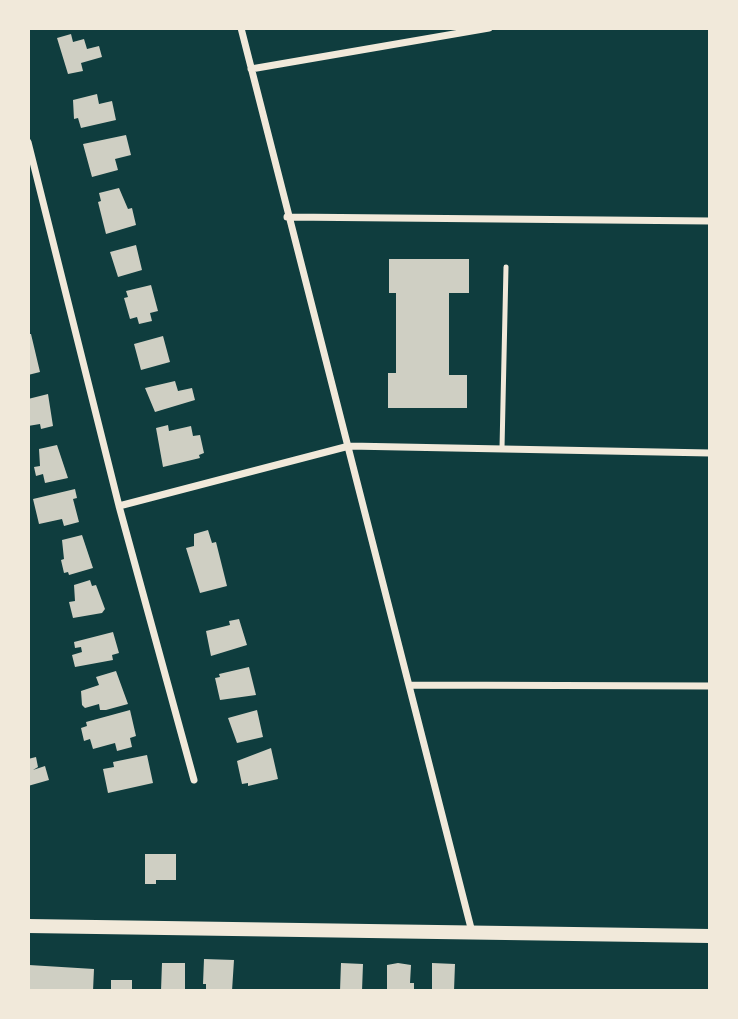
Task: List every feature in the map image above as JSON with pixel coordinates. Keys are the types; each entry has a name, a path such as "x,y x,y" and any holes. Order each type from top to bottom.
{"main road":[{"path":"28,926 710,936"}],"street":[{"path":"241,28 287,217 411,685 472,932"},
{"path":"251,69 489,28"},
{"path":"28,142 119,506 194,780"},
{"path":"287,217 710,221"},
{"path":"119,506 349,446 710,453"},
{"path":"411,685 710,686"}],"lane":[{"path":"502,448 506,267"}],"building":[{"path":"71,34 73,42 84,39 87,49 99,46 102,57 81,63 83,71 68,74 57,38"},
{"path":"97,94 99,104 112,101 116,120 81,128 78,118 74,119 73,100"},
{"path":"126,135 131,155 115,159 118,170 92,177 83,144"},
{"path":"119,188 128,209 132,208 136,225 106,234 98,202 101,201 99,193"},
{"path":"136,245 142,270 118,277 110,252"},
{"path":"389,259 469,259 469,293 449,293 449,375 467,375 467,408 388,408 388,373 396,373 396,293 389,293"},
{"path":"151,285 158,311 150,313 152,321 139,324 137,317 130,319 124,298 128,297 126,291"},
{"path":"28,334 31,334 40,372 28,375"},
{"path":"163,336 170,362 141,370 134,344"},
{"path":"175,381 178,391 192,388 195,400 155,412 145,388"},
{"path":"48,394 53,426 41,429 40,424 28,426 28,399"},
{"path":"168,425 169,431 191,426 193,436 200,435 204,453 199,455 200,458 163,467 156,428"},
{"path":"57,445 68,478 45,483 43,474 36,476 34,467 40,466 39,449"},
{"path":"75,489 77,498 73,499 79,522 64,526 62,519 39,524 33,499"},
{"path":"208,530 212,543 216,542 227,586 200,593 186,548 194,546 194,534"},
{"path":"82,535 93,568 69,575 68,572 64,573 61,560 64,559 62,540"},
{"path":"90,580 92,586 96,585 105,609 102,613 73,618 69,602 75,601 74,585"},
{"path":"239,619 247,645 211,656 206,631 230,625 229,621"},
{"path":"113,632 119,653 112,655 113,660 75,667 72,655 82,652 81,647 75,648 74,642"},
{"path":"249,667 256,695 220,700 215,678 220,677 219,674"},
{"path":"116,671 128,704 106,710 100,710 99,704 85,708 82,705 81,691 99,685 96,677"},
{"path":"130,710 136,736 130,738 132,747 117,751 115,743 93,749 90,739 84,741 81,728 87,726 86,722"},
{"path":"257,710 263,737 237,743 228,718"},
{"path":"271,748 278,779 248,786 248,783 242,784 237,761"},
{"path":"147,755 153,783 108,793 103,769 114,767 113,762"},
{"path":"36,757 38,767 33,770 45,766 49,780 28,786 28,759"},
{"path":"145,854 176,854 176,880 156,880 156,884 145,884"},
{"path":"204,959 234,960 232,991 206,991 206,984 203,984"},
{"path":"162,963 185,963 185,991 161,991"},
{"path":"341,963 363,964 362,991 340,991"},
{"path":"432,963 455,964 454,991 432,991"},
{"path":"29,965 94,969 93,991 28,991"},
{"path":"387,965 411,965 410,983 414,983 414,991 387,991"},
{"path":"111,980 132,980 132,991 111,991"}]}
